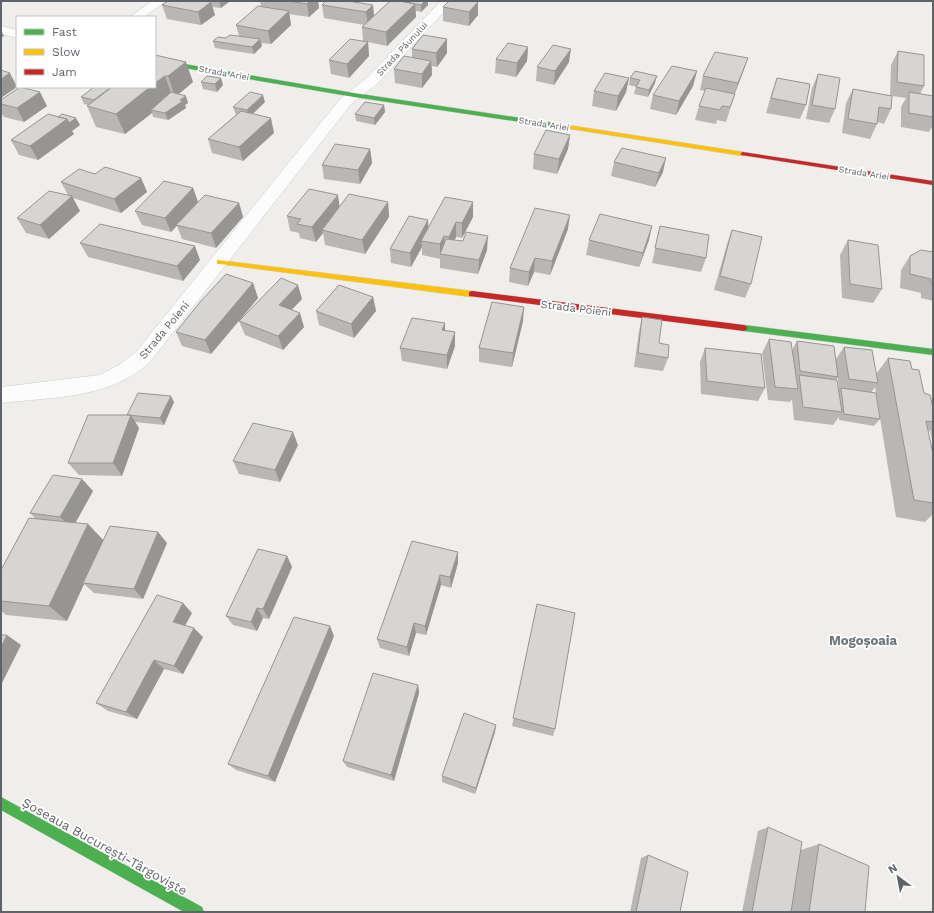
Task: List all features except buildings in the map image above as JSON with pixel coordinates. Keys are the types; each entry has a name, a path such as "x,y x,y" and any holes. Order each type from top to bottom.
{"street":[{"path":"138,16 160,1"},
{"name":"Strada Păunului","path":"354,95 372,81 448,1"},
{"path":"1,30 16,34"},
{"name":"Strada Ariei","path":"156,61 354,95 933,184"},
{"name":"Strada Poieni","path":"1,395 92,384 106,381 132,367 144,356 220,262 342,106 354,95"},
{"name":"Strada Poieni","path":"220,262 933,352"},
{"name":"Șoseaua București-Târgoviște","path":"1,804 197,912"}],"traffic: fast":[{"path":"156,61 354,95 554,125"},
{"path":"744,328 933,352"},
{"path":"1,803 197,912"}],"traffic: slow":[{"path":"554,125 743,154"},
{"path":"220,262 472,294"}],"traffic: jam":[{"path":"743,154 933,183"},
{"path":"472,294 744,328"}],"district":[{"name":"Mogoșoaia","path":"863,640"}]}
